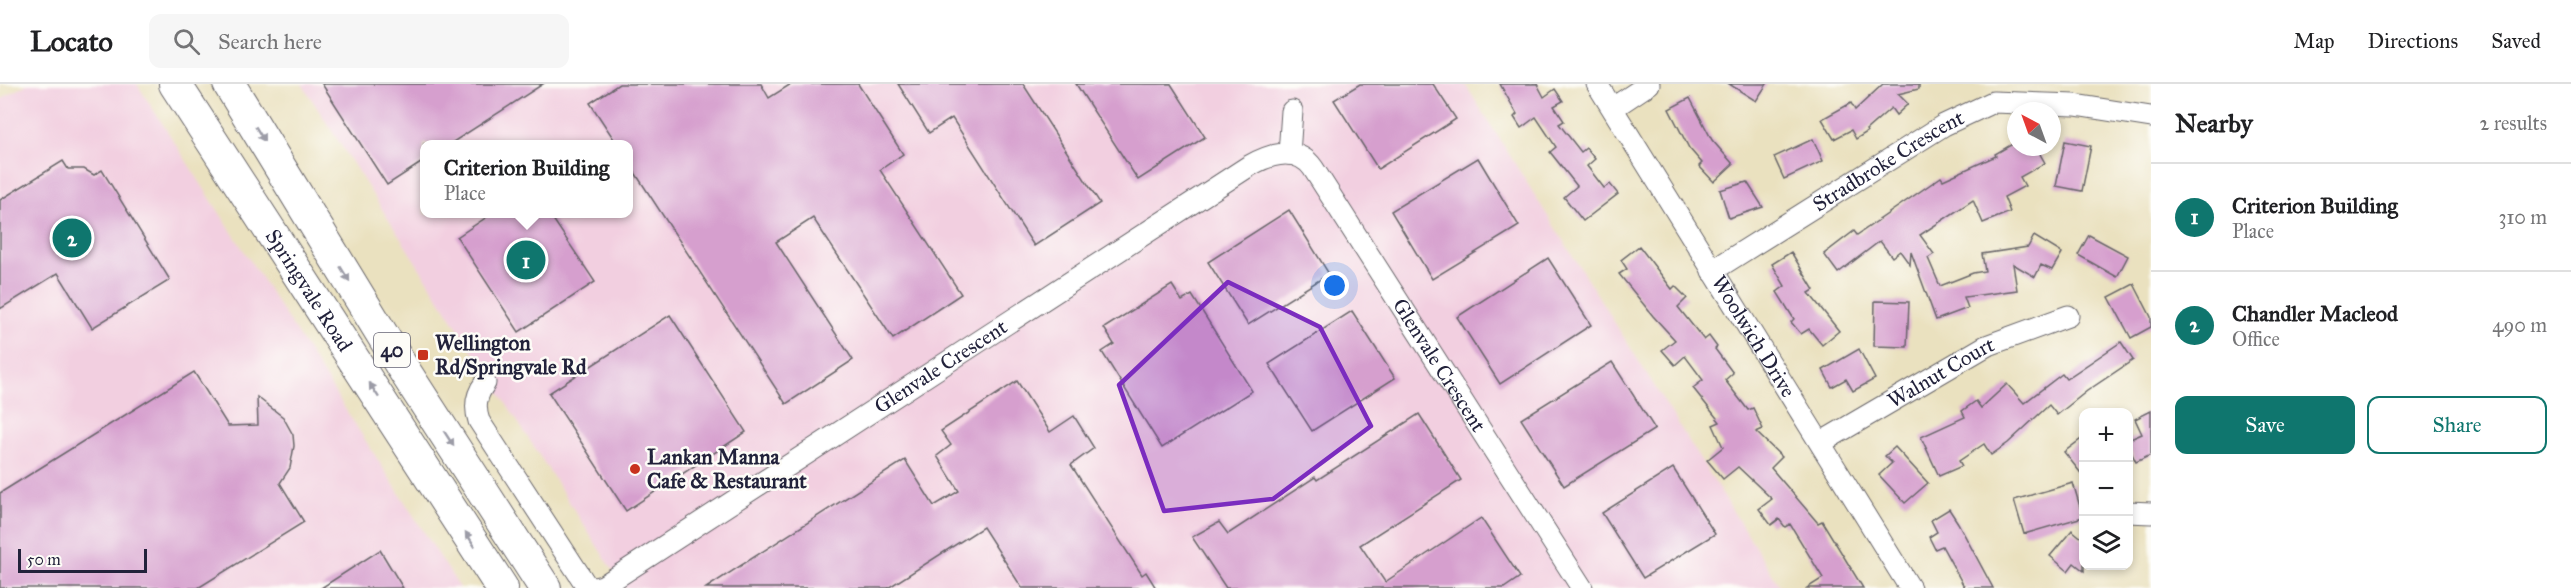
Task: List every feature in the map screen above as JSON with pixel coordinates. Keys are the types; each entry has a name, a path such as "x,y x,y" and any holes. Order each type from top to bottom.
{"highway":[{"name":"Springvale Road","path":"175,84 502,588"},
{"name":"Springvale Road","path":"230,84 402,367 545,588"}],"street":[{"name":"Woolwich Drive","path":"1597,84 1822,442 1910,588"},
{"path":"1612,108 1649,84"},
{"name":"Stradbroke Crescent","path":"1713,271 1944,125 1990,93 2151,117"},
{"path":"1289,154 1292,111"},
{"name":"Glenvale Crescent","path":"595,588 603,586 1249,166 1270,155 1289,154 1304,157 1313,168 1582,588"},
{"name":"Walnut Court","path":"1822,442 1986,346 2068,316"},
{"path":"485,383 478,392 476,407 479,421 588,588"},
{"path":"2133,512 2151,513"}],"highlighted area":[{"path":"1228,282 1320,327 1371,426 1273,499 1164,511 1119,385"}],"shaded area":[{"path":"27,84 137,84 460,588 0,588 0,100"},
{"path":"302,84 1465,84 1781,588 624,588"}],"building":[{"path":"322,84 543,84 456,140 420,140 420,164 387,185"},
{"path":"619,84 761,84 769,98 791,84 858,84 903,154 880,170 961,294 893,339 813,218 776,242 853,360 786,404 633,170 633,140 614,140 590,103"},
{"path":"898,84 1023,84 1100,203 1034,246 952,118 929,133"},
{"path":"1076,84 1171,84 1205,137 1138,180"},
{"path":"1360,84 1433,84 1456,119 1378,169 1334,100"},
{"path":"1500,84 1537,84 1544,97 1555,89 1563,101 1554,106 1564,121 1559,124 1581,152 1586,148 1595,159 1587,166 1604,188 1610,184 1618,194 1583,221 1564,197 1577,186 1550,152 1556,147 1536,117 1521,128 1514,117 1517,114"},
{"path":"1729,84 1767,84 1756,101"},
{"path":"1883,84 1919,84 1919,89 1898,94 1908,104 1896,115 1891,108 1866,130 1867,132 1856,139 1851,130 1834,139 1822,119 1851,103 1855,110"},
{"path":"1690,98 1712,140 1733,164 1714,182 1699,166 1702,163 1689,148 1669,109"},
{"path":"1813,139 1823,161 1784,179 1774,157"},
{"path":"2065,141 2091,146 2082,191 2056,186"},
{"path":"2007,147 2007,156 2041,156 2045,163 2020,177 2025,186 2004,197 2010,212 1983,223 1973,200 1920,235 1934,254 1928,258 1940,286 1973,273 1985,271 1982,254 2028,247 2034,236 2062,253 2052,270 2041,265 2035,277 2013,264 2017,290 1964,297 1968,308 1936,320 1911,252 1910,265 1900,251 1892,257 1880,241 1838,273 1824,254 1854,231 1857,235 1941,177 1943,180 1996,156 1995,154"},
{"path":"1478,158 1519,226 1432,279 1391,211"},
{"path":"63,161 68,169 84,169 94,175 102,170 170,280 92,328 58,273 0,309 0,200"},
{"path":"1747,182 1763,207 1729,218 1720,190"},
{"path":"1289,210 1329,274 1248,325 1208,262"},
{"path":"486,218 552,218 595,282 519,332 457,237"},
{"path":"2089,235 2128,256 2117,277 2078,255"},
{"path":"1639,246 1672,289 1675,286 1687,298 1678,307 1704,340 1709,336 1717,347 1715,349 1733,373 1725,380 1748,410 1753,408 1763,429 1756,432 1782,457 1771,468 1818,523 1822,521 1863,588 1807,588 1823,578 1790,524 1785,527 1779,519 1771,525 1759,509 1772,499 1738,467 1723,479 1707,460 1723,447 1713,425 1720,422 1693,388 1703,380 1685,356 1675,365 1662,350 1675,340 1619,274 1627,269 1621,260"},
{"path":"1791,252 1814,290 1809,293 1839,331 1822,345 1809,329 1801,334 1791,322 1794,319 1777,292 1785,286 1772,264"},
{"path":"1548,258 1591,325 1500,384 1457,317"},
{"path":"2134,284 2151,317 2151,327 2131,338 2109,297"},
{"path":"1172,285 1182,301 1192,295 1252,391 1162,448 1102,352 1114,344 1104,328"},
{"path":"1875,301 1909,302 1907,347 1874,346"},
{"path":"1352,311 1395,378 1312,431 1269,364"},
{"path":"670,315 746,432 626,511 549,393"},
{"path":"2121,342 2133,360 2087,391 2057,415 2049,405 2008,443 1991,455 1984,444 1959,461 1962,466 1939,476 1921,437 1965,417 1962,411 1976,401 1981,408 2007,384 2024,403 2062,374 2066,379"},
{"path":"1859,349 1875,379 1853,391 1846,379 1832,387 1823,370"},
{"path":"1612,362 1655,429 1564,486 1521,419"},
{"path":"194,372 228,426 258,425 257,397 283,417 293,435 294,446 290,468 280,483 304,522 198,588 0,588 0,493"},
{"path":"1017,381 1050,432 1074,416 1094,448 1071,465 1142,575 1146,572 1156,588 1022,588 983,527 888,588 706,588 905,460 934,506 959,491 937,456 951,445 941,431"},
{"path":"2151,411 2151,455 2136,462 2133,456 2133,438 2142,434 2135,419"},
{"path":"1419,414 1461,480 1360,545 1385,582 1481,518 1520,577 1504,588 1226,588 1192,537 1219,522 1228,534 1315,477 1317,480"},
{"path":"2079,441 2079,471 2064,452"},
{"path":"1895,447 1928,483 1905,503 1879,475 1892,463 1885,456"},
{"path":"1673,468 1715,534 1643,578 1602,513"},
{"path":"2073,483 2079,503 2079,518 2024,534 2014,500"},
{"path":"1949,509 1993,588 1965,588 1942,546 1935,549 1929,537 1937,532 1931,520"},
{"path":"2072,530 2079,536 2079,567 2074,563 2068,571 2050,556"},
{"path":"380,550 403,588 321,588"}],"place":[{"name":"Chandler Macleod","path":"72,238"},
{"name":"Criterion Building","path":"526,260"},
{"name":"Wellington Rd/Springvale Rd","path":"423,355"},
{"name":"Lankan Manna Cafe & Restaurant","path":"635,469"}]}
